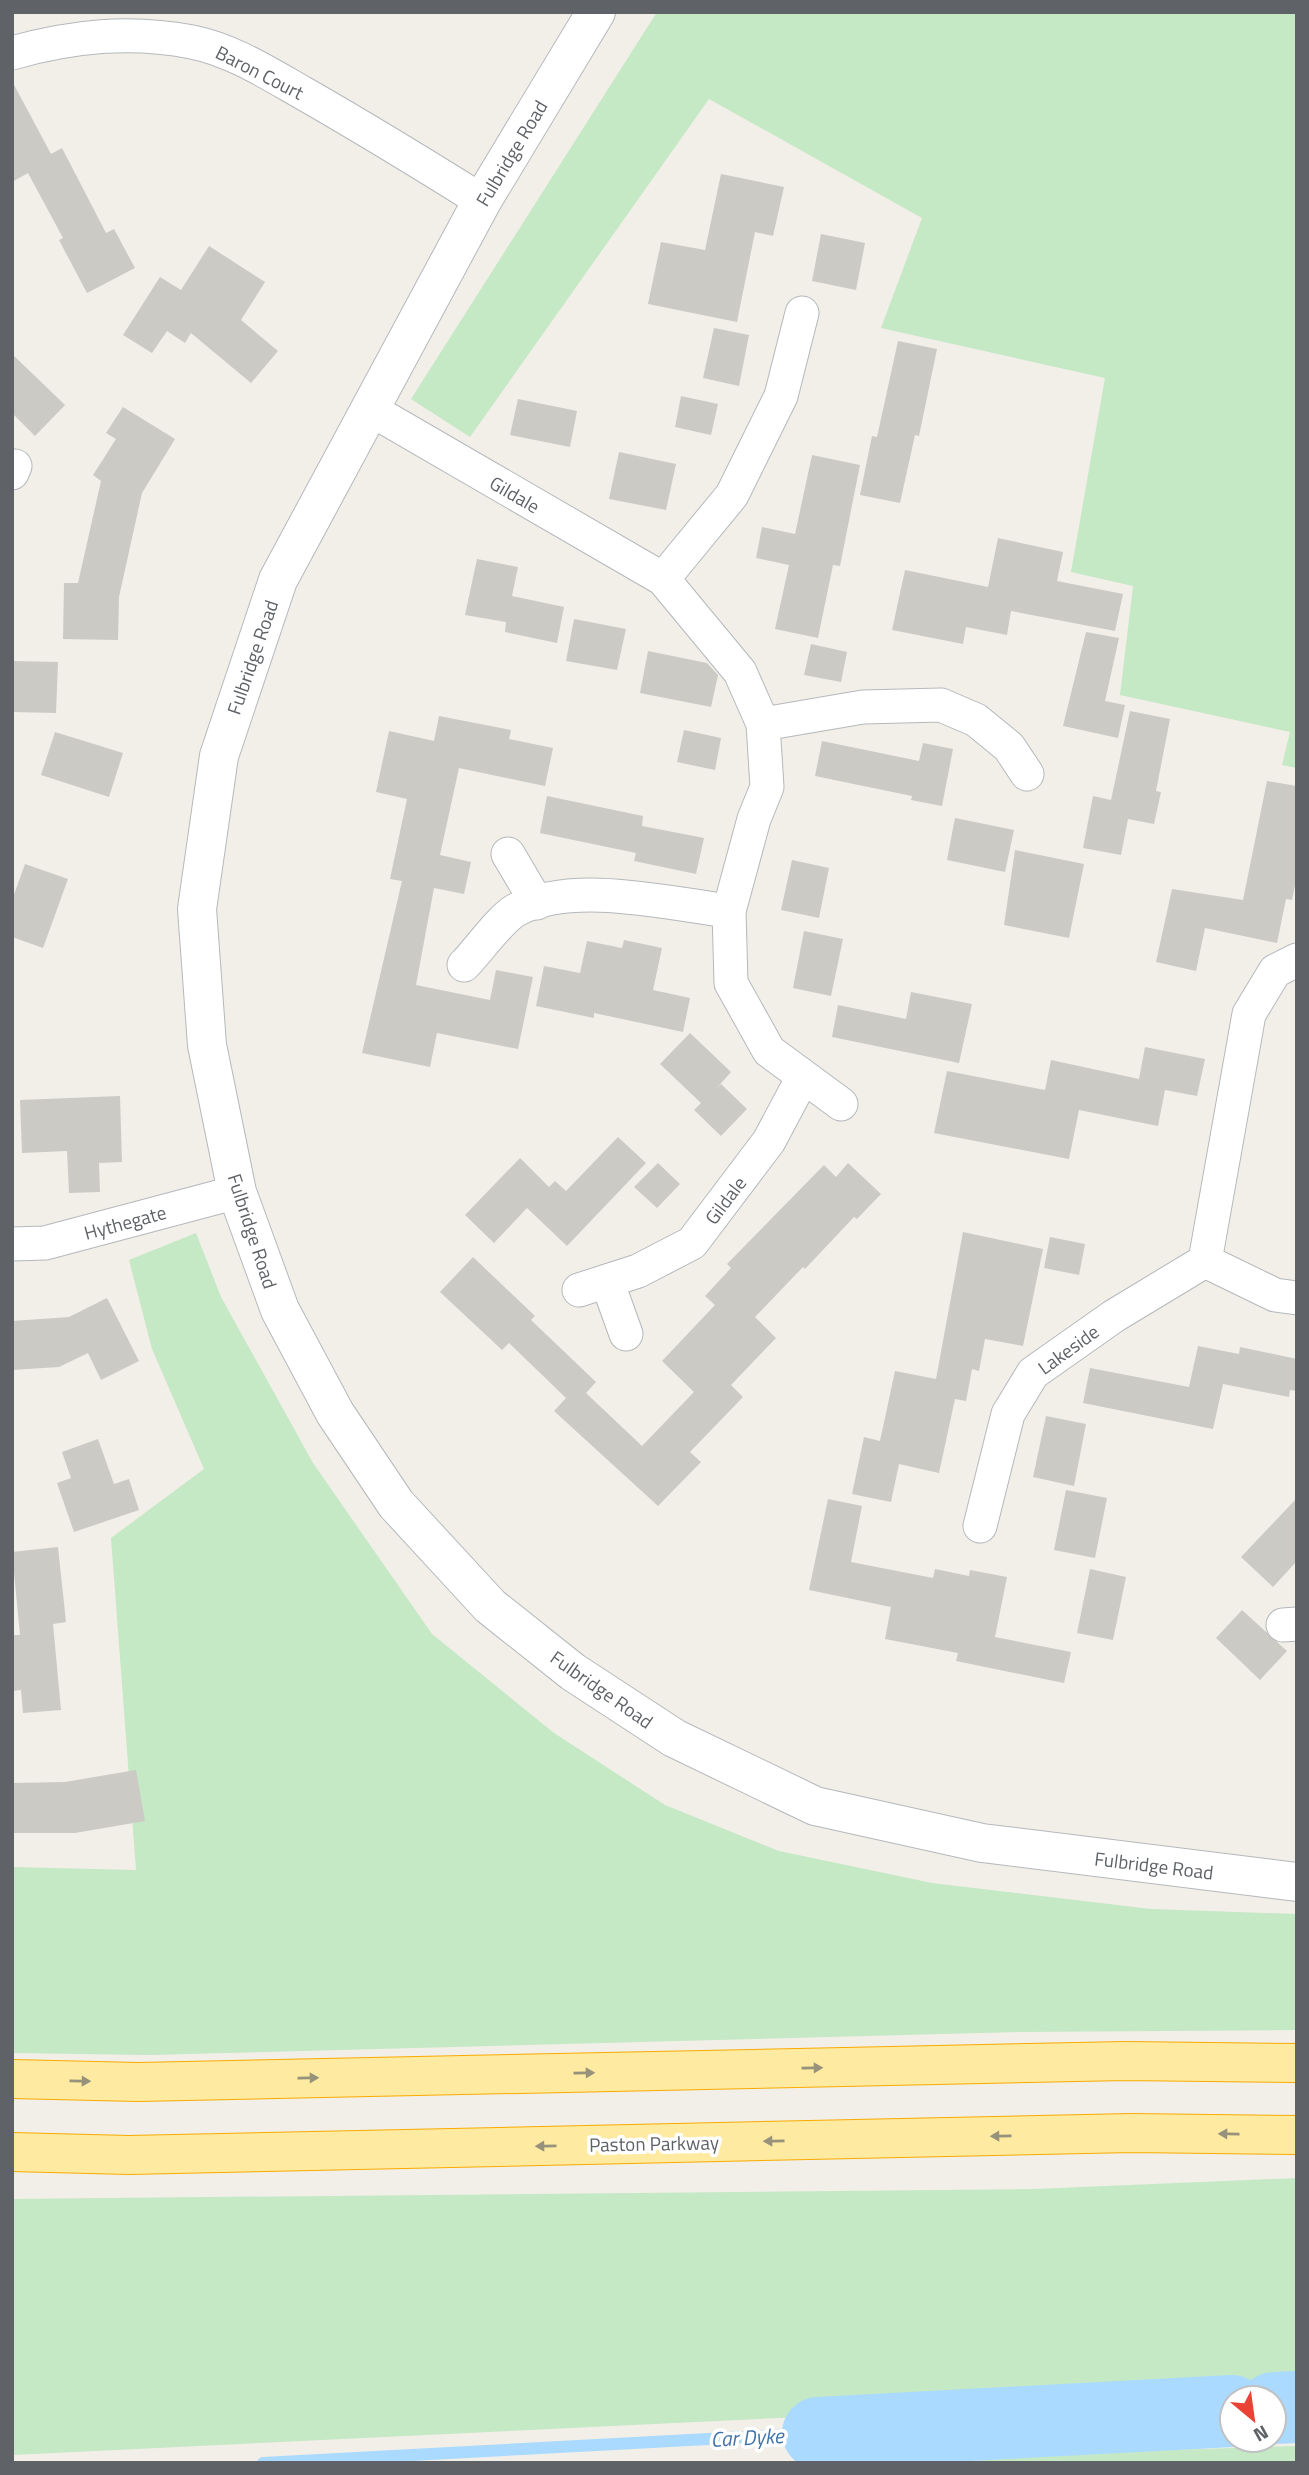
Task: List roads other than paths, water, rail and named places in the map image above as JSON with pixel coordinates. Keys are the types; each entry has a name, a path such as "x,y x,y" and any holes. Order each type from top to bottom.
{"highway":[{"path":"12,2079 138,2082 1125,2061 1297,2063"},
{"name":"Paston Parkway","path":"12,2152 143,2154 1132,2133 1297,2135"}],"street":[{"name":"Fulbridge Road","path":"596,12 482,201 368,408 278,580 219,757 197,909 207,1045 237,1192 280,1310 335,1413 396,1504 490,1606 584,1680 674,1738 815,1806 982,1843 1297,1882"},
{"name":"Baron Court","path":"12,53 55,41 102,35 191,42 222,50 387,141 482,201"},
{"path":"663,579 732,495 781,396 802,313"},
{"name":"Gildale","path":"368,408 663,579 740,672 763,724 767,787 754,819 729,911 731,983 769,1051 841,1104"},
{"path":"763,724 863,707 941,705 976,720 1009,747 1027,774"},
{"path":"508,854 537,903"},
{"path":"464,965 514,911 551,897 597,896 729,911"},
{"path":"1297,960 1275,971 1249,1014 1205,1261 1275,1295 1297,1298"},
{"name":"Gildale","path":"626,1334 593,1285 638,1271 692,1242 769,1141 803,1077"},
{"name":"Hythegate","path":"12,1244 45,1243 237,1192"},
{"name":"Lakeside","path":"980,1526 1008,1415 1033,1373 1114,1316 1205,1261"}],"waterway":[{"name":"Car Dyke","path":"1288,2407 1297,2407"},
{"name":"Car Dyke","path":"818,2433 1218,2412"},
{"name":"Car Dyke","path":"263,2463 818,2433"}]}
